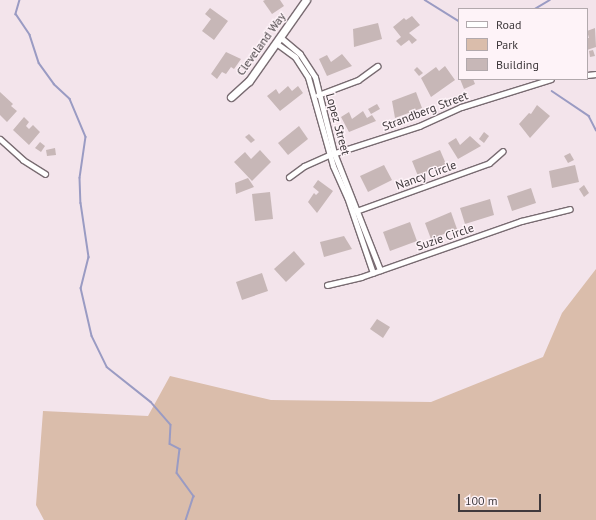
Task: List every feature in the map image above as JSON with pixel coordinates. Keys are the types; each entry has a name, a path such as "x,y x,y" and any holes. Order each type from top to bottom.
{"street":[{"name":"Cleveland Way","path":"231,97 249,81 306,0"},
{"name":"Lopez Street","path":"278,40 303,67 318,95 332,154 373,273"},
{"path":"318,95 358,80 377,66"},
{"name":"Strandberg Street","path":"288,177 304,166 332,154 419,126 461,107 548,80"},
{"path":"0,139 23,160 45,174"},
{"name":"Nancy Circle","path":"353,212 489,163 504,151"},
{"name":"Lopez Street","path":"332,154 358,210 380,270"},
{"name":"Suzie Circle","path":"327,284 373,273 521,221 570,209"}],"green space":[{"path":"596,269 596,520 44,520 36,505 43,411 148,416 170,376 271,400 431,402 543,357 562,313"}],"building":[{"path":"280,0 284,6 272,14 263,1"},
{"path":"210,8 228,21 214,40 202,31 211,19 205,14"},
{"path":"412,16 420,25 409,33 417,40 412,44 409,40 401,46 396,41 401,37 393,27 404,18 406,20"},
{"path":"378,23 382,39 354,47 353,29"},
{"path":"595,28 596,47 588,50 589,38 588,31"},
{"path":"593,50 595,56 590,57 589,51"},
{"path":"226,52 241,59 234,69 231,67 226,74 222,72 217,79 211,74"},
{"path":"342,54 352,66 327,76 319,59 327,55 331,62"},
{"path":"445,66 455,80 431,97 421,78 436,67 439,71"},
{"path":"417,67 423,73 419,76 414,70"},
{"path":"460,80 473,80 475,84 464,89"},
{"path":"288,86 292,91 298,86 303,93 280,111 267,96 276,89 279,94"},
{"path":"0,92 13,104 11,106 17,111 7,122 0,115"},
{"path":"416,92 422,108 395,118 392,101"},
{"path":"377,104 380,109 371,114 368,109"},
{"path":"537,105 550,116 530,138 519,124 529,113 531,114"},
{"path":"363,111 367,118 372,115 376,121 349,132 341,117 349,112 352,119"},
{"path":"24,117 29,122 26,126 29,129 33,125 40,132 29,145 13,130"},
{"path":"299,126 308,139 288,155 278,143"},
{"path":"484,132 489,136 484,143 479,139"},
{"path":"249,134 255,140 251,143 245,137"},
{"path":"470,136 481,146 458,159 448,143 456,138 460,145"},
{"path":"40,142 45,146 41,152 35,148"},
{"path":"55,148 56,155 47,156 46,150"},
{"path":"260,150 271,162 252,181 234,162 245,152 251,159"},
{"path":"440,150 446,164 418,176 412,161"},
{"path":"570,153 574,160 568,163 564,156"},
{"path":"384,165 392,180 368,192 360,176"},
{"path":"575,165 579,182 552,188 549,171"},
{"path":"248,178 254,187 236,194 235,183"},
{"path":"318,180 333,191 317,213 308,202 314,193 316,195 319,192 313,187"},
{"path":"584,185 589,193 584,197 579,189"},
{"path":"531,188 536,203 512,211 507,196"},
{"path":"270,192 273,219 255,221 252,194"},
{"path":"490,199 494,215 465,224 460,208"},
{"path":"451,212 457,229 431,239 425,223"},
{"path":"410,222 417,241 390,251 383,232"},
{"path":"344,236 352,249 324,257 320,242"},
{"path":"294,251 305,264 286,282 274,269"},
{"path":"262,273 268,291 242,300 236,282"},
{"path":"377,319 390,327 383,338 370,329"}],"waterway":[{"path":"20,0 16,14 30,35 39,63 54,84 70,99 86,137 80,178 81,203 89,257 81,288 92,336 107,367 151,402 171,425 170,444 180,449 177,473 194,496 186,520"},
{"path":"425,0 458,20"},
{"path":"537,8 550,0"},
{"path":"552,91 589,116 596,130"}]}
